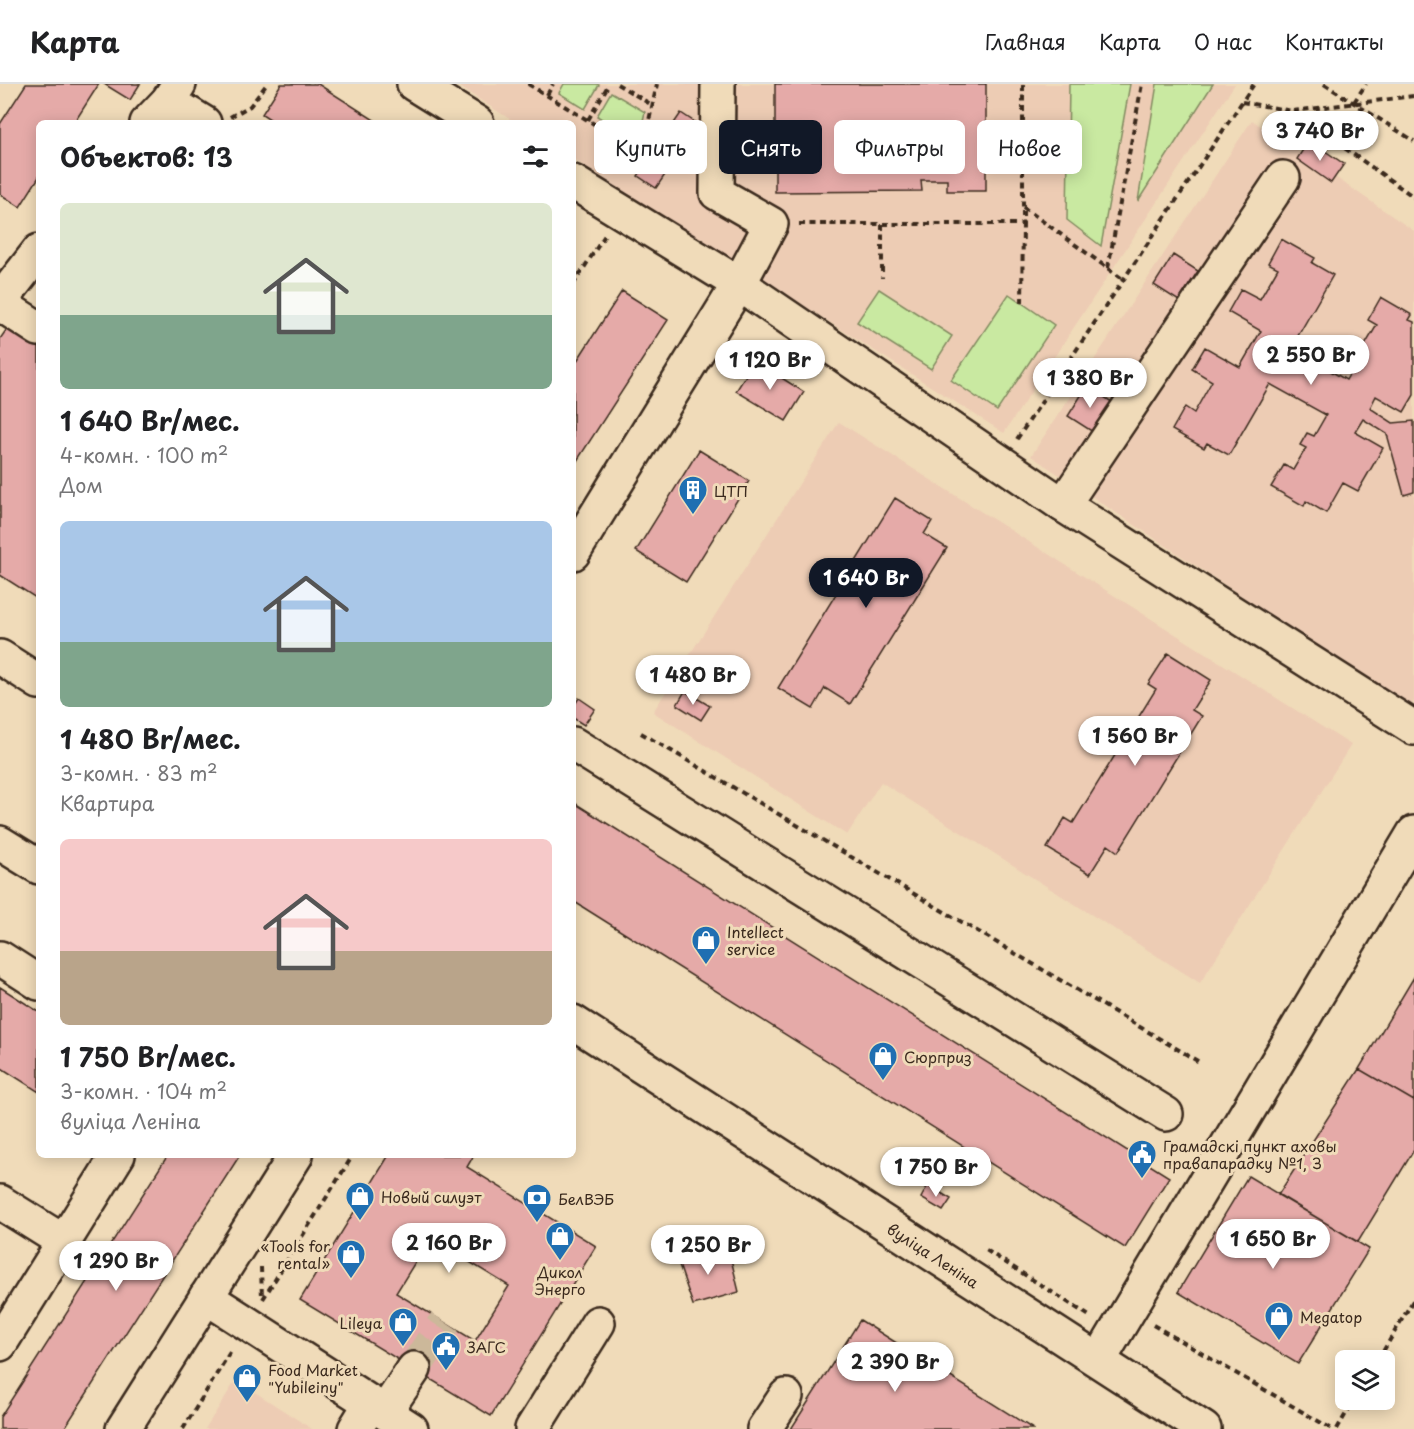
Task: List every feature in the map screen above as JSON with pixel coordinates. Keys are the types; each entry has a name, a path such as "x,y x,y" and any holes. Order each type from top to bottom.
{"street":[{"path":"414,84 472,120"},
{"path":"576,549 740,284 771,224 717,193 718,84"},
{"path":"165,103 217,120"},
{"path":"1063,505 1282,178"},
{"path":"576,184 740,284 1063,505 1414,728"},
{"path":"36,255 0,302 36,328"},
{"path":"0,657 36,680"},
{"path":"576,746 1166,1114"},
{"path":"1099,1360 1414,833"},
{"path":"0,843 36,865"},
{"path":"0,958 36,981"},
{"name":"вуліца Леніна","path":"576,1024 1204,1429"},
{"path":"0,1344 116,1158"},
{"path":"123,1429 294,1158"},
{"path":"0,1202 64,1242"},
{"path":"206,1297 381,1418 414,1369"},
{"path":"532,1429 598,1323"},
{"path":"764,1429 786,1396"}],"path":[{"path":"217,120 250,106 267,84"},
{"path":"528,84 642,153 657,84"},
{"path":"547,95 553,84"},
{"path":"588,120 609,84"},
{"path":"617,84 652,105"},
{"path":"1022,303 1023,84"},
{"path":"1108,268 1142,84"},
{"path":"1002,462 1254,84"},
{"path":"1324,84 1414,141"},
{"path":"1354,103 1366,84"},
{"path":"1242,102 1293,111 1414,96"},
{"path":"1293,111 1414,197"},
{"path":"1023,207 1124,280"},
{"path":"576,280 620,211"},
{"path":"771,224 1023,224"},
{"path":"882,224 882,278"},
{"path":"641,733 1201,1063"},
{"path":"183,1429 350,1160"},
{"path":"985,1249 1116,1332 1155,1324 1332,1429"},
{"path":"1384,1350 1414,1299"},
{"path":"1337,1429 1348,1410"}],"shaded area":[{"path":"455,84 1235,84 1004,433 597,174 707,174 707,120 594,120 594,172 576,161 576,120 511,120"},
{"path":"1252,120 1414,231 1414,701 1410,708 1031,456"},
{"path":"839,422 1351,745 1200,983 881,782 847,835 653,712"},
{"name":"Food Market \"Yubileiny\"","path":"236,1380 312,1429 205,1429"}],"green space":[{"path":"564,84 599,85 585,109 559,93"},
{"path":"1069,84 1130,84 1101,246 1067,220 1068,174 1082,174 1082,120 1068,120"},
{"path":"1157,84 1213,84 1138,201"},
{"path":"611,92 645,112 643,120 603,120 597,116"},
{"path":"879,289 952,336 931,369 857,322"},
{"path":"1009,294 1054,325 997,411 951,380"}],"building":[{"path":"26,84 99,84 76,120 36,120 36,182 20,207 0,194 0,124"},
{"path":"104,84 140,84 130,100"},
{"path":"281,84 318,84 374,120 271,120 262,114"},
{"path":"775,84 986,84 986,120 977,120 977,174 986,174 986,191 947,191 947,180 921,180 922,191 775,192 775,174 822,174 822,120 775,120"},
{"path":"681,113 692,120 676,120"},
{"path":"1309,140 1344,164 1331,183 1297,159"},
{"path":"639,174 666,174 656,188 638,176"},
{"path":"1281,239 1315,258 1312,263 1333,275 1291,348 1346,380 1358,359 1353,356 1360,344 1364,347 1377,325 1368,320 1381,297 1412,315 1409,320 1414,322 1414,395 1404,412 1376,396 1370,408 1393,423 1414,421 1414,492 1404,495 1387,434 1363,419 1355,432 1383,448 1358,491 1343,483 1326,513 1306,501 1304,506 1271,487 1284,465 1293,470 1306,448 1300,445 1307,433 1314,436 1326,415 1270,384 1229,455 1207,443 1204,448 1172,430 1185,407 1194,413 1212,381 1192,369 1205,347 1240,367 1261,331 1228,312 1241,289 1260,299 1278,268 1268,263"},
{"path":"1173,255 1198,271 1179,301 1154,285"},
{"path":"622,291 668,320 576,462 576,362"},
{"path":"11,323 36,339 36,598 0,575 0,339"},
{"path":"755,361 804,392 786,421 736,391"},
{"path":"1087,386 1112,402 1093,432 1068,416"},
{"name":"ЦТП","path":"699,450 749,481 686,582 636,551"},
{"path":"895,498 932,521 924,534 947,548 850,704 825,688 813,709 778,688"},
{"path":"1168,653 1211,680 1192,710 1202,716 1118,852 1108,845 1090,874 1047,848 1065,818 1073,823 1156,689 1148,684"},
{"path":"685,691 710,706 701,720 677,705"},
{"path":"579,698 595,709 584,725 576,720 576,702"},
{"path":"576,804 1169,1177 1125,1248 576,903"},
{"path":"1414,977 1414,1101 1359,1069"},
{"path":"0,987 36,1010 36,1090 0,1067"},
{"path":"1359,1069 1414,1101 1414,1150 1358,1242 1278,1195"},
{"path":"166,1158 238,1158 64,1429 0,1429 0,1417"},
{"path":"387,1158 472,1158 467,1167 596,1246 491,1416 300,1300","holes":["430,1238 509,1286 475,1341 396,1293"]},
{"path":"1248,1176 1369,1249 1298,1364 1178,1292"},
{"path":"928,1185 951,1199 943,1211 921,1198"},
{"path":"713,1250 731,1259 739,1292 693,1305 677,1259"},
{"path":"860,1320 1033,1429 791,1429"}],"tunnel":[{"path":"414,1369 445,1322"}],"place":[{"name":"ЦТП","path":"693,516"},
{"name":"Intellect service","path":"706,966"},
{"name":"Сюрприз","path":"883,1082"},
{"name":"Грамадскі пункт аховы правапарадку №1, 3","path":"1142,1180"},
{"name":"Новый силуэт","path":"360,1222"},
{"name":"БелВЭБ","path":"537,1224"},
{"name":"Дикол Энерго","path":"560,1262"},
{"name":"«Tools for rental»","path":"351,1280"},
{"name":"Megatop","path":"1279,1342"},
{"name":"Lileya","path":"403,1348"},
{"name":"ЗАГС","path":"446,1372"},
{"name":"Food Market \"Yubileiny\"","path":"247,1404"}]}
